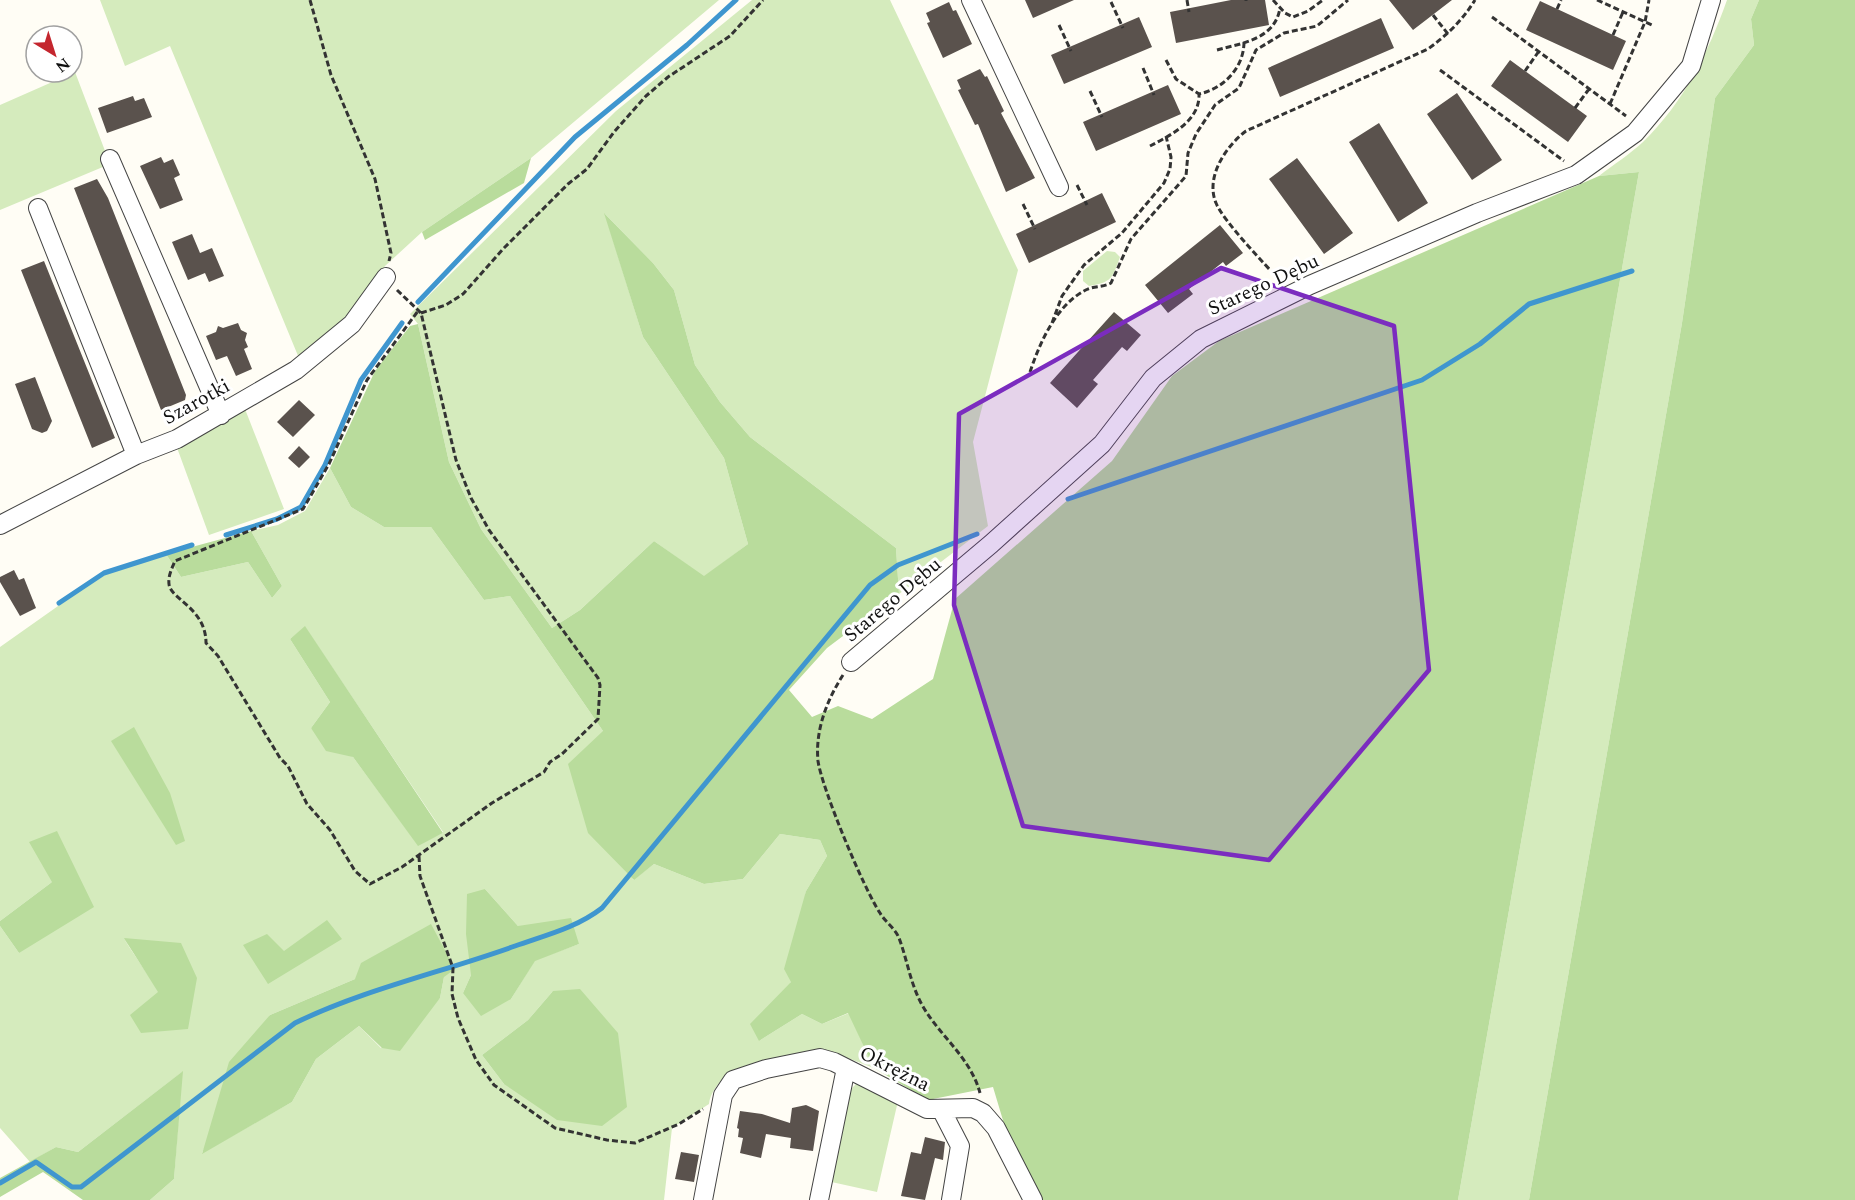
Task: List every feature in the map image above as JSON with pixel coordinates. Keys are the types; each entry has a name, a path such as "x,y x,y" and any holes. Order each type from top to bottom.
{"street":[{"path":"970,0 1067,183"},
{"name":"Starego Dębu","path":"851,662 991,544 1102,444 1149,383 1183,352 1219,329 1291,295 1477,213 1576,175 1635,133 1691,66 1711,0"},
{"path":"111,159 221,415"},
{"path":"38,208 136,455"},
{"name":"Szarotki","path":"0,525 136,455 177,439 296,370 352,324 386,277"},
{"name":"Okrężna","path":"720,1108 727,1085 733,1080 766,1069 820,1058 846,1068 927,1109 973,1108 983,1113"},
{"path":"819,1200 846,1068"},
{"path":"704,1200 720,1108"},
{"path":"941,1109 960,1146 951,1200"},
{"path":"983,1113 996,1128 1033,1200"}],"path":[{"path":"310,0 331,75 375,179 391,253 386,277 419,312 456,460 471,498 489,531 583,657 600,685 598,719 562,754 550,762 544,772 511,790 390,875 370,884 355,871 330,831 307,804 288,766 280,758 218,656 206,643 206,632 198,617 169,586 175,561 303,509 329,464 367,380 419,312 446,305 463,294 504,248 568,184 587,169 614,132 646,96 669,77 730,36 764,0"},
{"path":"1187,0 1189,12"},
{"path":"1273,0 1293,17 1308,11 1323,0"},
{"path":"1030,372 1041,340 1051,325 1086,290 1111,283 1131,239 1186,176 1188,153 1202,124 1221,99 1239,88 1250,58 1271,39 1295,30 1317,26 1348,0"},
{"path":"1291,295 1214,201 1214,180 1223,156 1233,141 1246,131 1428,50 1448,34 1475,0"},
{"path":"1557,9 1561,0"},
{"path":"1597,0 1652,26"},
{"path":"1610,104 1645,22 1649,0"},
{"path":"1111,2 1123,28"},
{"path":"1217,50 1268,33 1276,23 1280,8"},
{"path":"1613,35 1623,12"},
{"path":"1433,15 1448,34"},
{"path":"1492,17 1630,118"},
{"path":"1059,25 1071,51"},
{"path":"1268,33 1271,39"},
{"path":"1199,94 1219,86 1229,78 1241,60 1244,42"},
{"path":"1525,71 1539,51"},
{"path":"1166,60 1176,79 1199,94"},
{"path":"1143,68 1154,95"},
{"path":"1440,70 1564,162"},
{"path":"1575,108 1589,88"},
{"path":"1090,91 1102,117"},
{"path":"1150,146 1190,120 1197,111 1199,94"},
{"path":"1051,325 1062,296 1084,265 1122,233 1164,183 1170,170 1171,157 1166,136"},
{"path":"1067,183 1087,205"},
{"path":"1023,204 1035,229"},
{"path":"851,662 829,697 821,725 819,761 830,796 879,913 898,937 907,969 921,1003 976,1077 983,1113"},
{"path":"420,854 418,865 420,876 453,968 452,994 458,1018 476,1060 494,1085 555,1128 607,1140 635,1143 679,1124 700,1109 720,1108"}],"highlighted area":[{"path":"1221,268 1394,326 1429,670 1269,860 1023,826 954,605 959,414"}],"green space":[{"path":"100,0 719,0 531,158 422,232 385,266 365,296 301,363 170,46 125,66"},
{"path":"752,0 890,0 1018,270 973,442 988,526 899,594 896,548 750,437 720,402 695,365 674,290 653,263 605,214 643,337 724,458 748,544 704,577 654,541 580,610 552,628 481,529 449,462 418,324 410,314 616,111"},
{"path":"1727,0 1759,0 1751,19 1754,45 1715,98 1682,323 1529,1200 1458,1200 1639,172 1599,176 1643,142 1671,110 1703,58"},
{"path":"1759,0 1855,0 1855,1200 1529,1200 1682,323 1715,98 1754,45 1751,19"},
{"path":"48,84 80,84 110,164 0,210 0,105"},
{"path":"531,158 524,183 425,240 422,232"},
{"path":"1639,172 1458,1200 1041,1200 1005,1127 993,1087 928,1100 874,1068 848,1013 822,1024 802,1014 759,1041 750,1024 791,982 784,969 806,891 827,856 820,840 780,834 743,879 704,884 654,864 634,880 588,833 568,764 603,731 510,596 484,600 431,527 384,527 351,507 330,468 375,371 410,326 418,324 449,462 481,529 552,628 580,610 654,541 704,576 748,544 724,458 643,337 604,213 653,263 674,290 695,365 720,402 750,437 896,548 899,594 827,648 789,690 812,717 838,706 872,719 933,679 955,599 1112,461 1172,376 1219,341 1599,176"},
{"path":"1107,251 1115,252 1120,257 1113,275 1107,281 1089,286 1083,281 1083,271"},
{"path":"245,409 284,509 209,535 176,445"},
{"path":"330,468 351,507 384,527 431,527 484,600 510,596 603,731 633,880 654,864 704,884 743,879 780,834 820,840 827,856 806,891 791,982 759,1041 802,1014 822,1024 849,1013 874,1068 838,1055 815,1051 768,1060 742,1068 725,1077 714,1089 709,1104 672,1128 664,1200 150,1200 174,1179 182,1072 78,1152 56,1147 30,1162 0,1128 0,926 19,953 52,882 0,921 0,647 102,575 166,554 181,577 248,562 272,598 282,586 251,531 278,525 305,511","holes":["305,627 443,833 418,845 353,757 311,728 330,702 290,639","485,889 518,926 579,944 535,960 511,999 463,993 471,975","124,939 188,1029 159,992","444,977 440,998 381,1048 359,1026 316,1059 292,1102 202,1153 270,1015 355,979","553,991 504,1084 482,1055 528,1020"]},
{"path":"251,531 282,586 272,598 248,562 181,577 166,554"},
{"path":"305,626 443,833 418,846 353,757 326,751 311,728 330,702 290,639"},
{"path":"134,727 170,793 185,841 176,845 111,741"},
{"path":"57,831 94,907 19,953 0,926 0,921 52,882 29,842"},
{"path":"485,889 518,926 571,918 579,944 535,961 511,999 481,1016 463,993 471,975 466,934 467,894"},
{"path":"327,920 342,939 268,984 243,945 267,934 284,951"},
{"path":"431,924 455,969 444,977 440,998 400,1051 382,1048 359,1026 316,1059 292,1102 202,1154 229,1062 270,1015 355,979 361,963"},
{"path":"124,938 181,943 197,978 188,1029 141,1033 130,1015 158,992"},
{"path":"580,989 618,1033 627,1107 602,1126 557,1120 504,1084 482,1055 528,1020 553,991"},
{"path":"183,1071 174,1179 150,1200 83,1200 43,1172 0,1197 0,1178 56,1147 78,1152"},
{"path":"856,1084 863,1084 898,1101 877,1192 827,1181 845,1095"}],"building":[{"path":"1025,0 1074,0 1033,18"},
{"path":"1231,0 1265,0 1269,25 1176,43 1170,12"},
{"path":"1389,0 1452,0 1413,30"},
{"path":"1540,1 1626,41 1613,70 1526,30"},
{"path":"949,2 953,11 956,10 972,44 943,58 927,23 930,22 926,13"},
{"path":"1139,17 1152,47 1064,84 1051,55"},
{"path":"1381,18 1394,48 1280,97 1268,68"},
{"path":"1510,60 1587,116 1568,142 1491,86"},
{"path":"980,69 985,77 987,76 1004,111 1001,113 1035,178 1006,192 978,124 975,125 958,90 961,89 957,80"},
{"path":"1168,85 1181,114 1096,151 1083,122"},
{"path":"1457,93 1502,160 1472,180 1427,114"},
{"path":"133,96 135,101 144,98 152,117 107,133 98,108"},
{"path":"1379,123 1428,203 1398,222 1349,142"},
{"path":"161,157 164,163 173,159 180,175 174,178 183,200 160,209 140,166"},
{"path":"1297,158 1353,233 1324,254 1269,179"},
{"path":"97,179 108,198 186,395 185,400 161,410 74,188"},
{"path":"1102,193 1116,222 1029,263 1016,234"},
{"path":"1220,225 1243,253 1226,266 1223,262 1189,289 1193,294 1168,313 1145,285"},
{"path":"192,234 200,253 212,248 224,276 209,282 205,273 188,280 172,242"},
{"path":"44,261 115,438 92,448 21,270"},
{"path":"1114,312 1141,335 1127,351 1122,347 1093,380 1098,384 1077,408 1050,383"},
{"path":"238,323 241,330 247,333 245,340 248,347 244,349 252,369 236,376 227,356 216,360 206,336 216,332 218,326 223,328"},
{"path":"35,377 52,421 47,431 42,433 32,429 15,384"},
{"path":"299,400 315,415 293,437 277,422"},
{"path":"299,446 310,457 299,468 288,458"},
{"path":"14,570 19,580 24,578 36,608 20,616 0,582 0,577"},
{"path":"806,1105 819,1111 813,1151 790,1148 791,1138 766,1134 761,1158 740,1153 743,1138 738,1137 739,1129 737,1128 740,1111 762,1114 790,1123 792,1108"},
{"path":"925,1137 945,1142 943,1160 935,1158 925,1200 901,1196 911,1152 921,1154"},
{"path":"681,1152 699,1155 694,1182 675,1179"}],"waterway":[{"path":"418,302 575,137 687,45 736,0"},
{"path":"1068,499 1422,380 1480,344 1529,304 1632,271"},
{"path":"226,535 277,519 301,507 325,465 361,380 402,323"},
{"path":"0,1183 36,1162 72,1187 81,1187 295,1023 349,1000 549,934 592,915 602,908 870,585 898,565 977,534"},
{"path":"59,603 104,573 192,545"}]}
